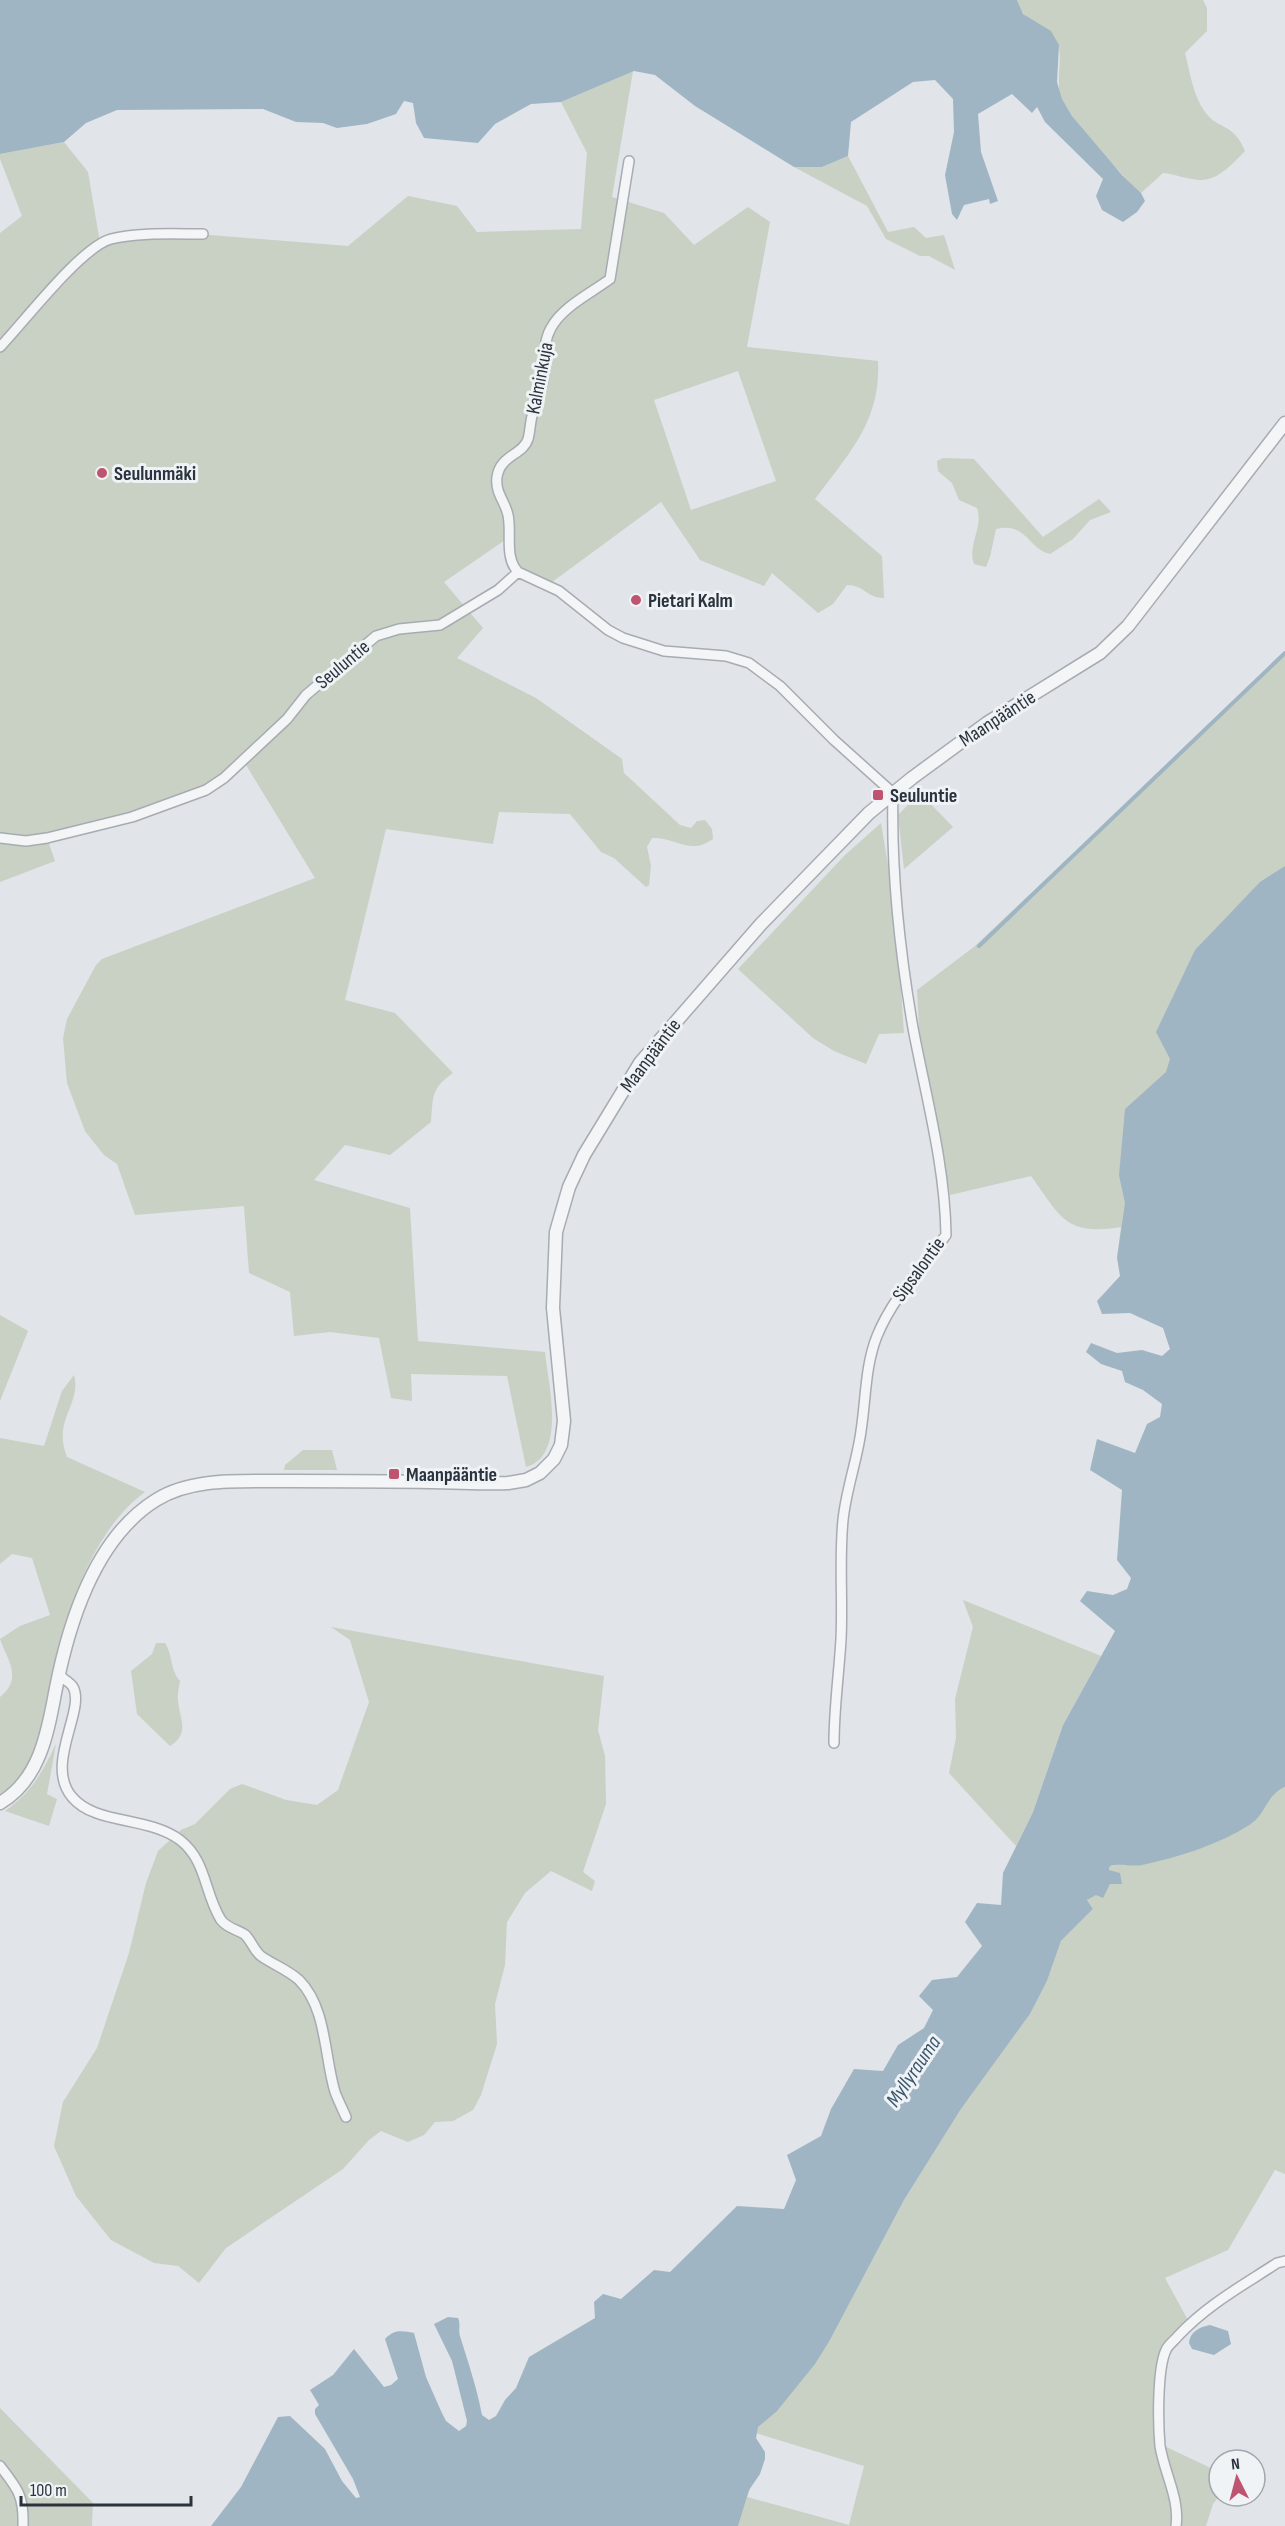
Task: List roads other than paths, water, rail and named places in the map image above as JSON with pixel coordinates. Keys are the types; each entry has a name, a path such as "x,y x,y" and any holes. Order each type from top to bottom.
{"street":[{"name":"Kalminkuja","path":"518,572 510,555 508,513 498,492 499,470 504,461 524,447 527,441 532,415 541,389 544,372 543,357 549,330 557,318 610,279 629,161"},
{"path":"0,347 45,295 100,243 122,237 203,234"},
{"name":"Maanpääntie","path":"0,1803 17,1790 34,1766 50,1724 59,1676 73,1625 87,1590 109,1547 131,1519 158,1499 173,1491 202,1485 258,1482 508,1483 526,1480 540,1473 550,1464 561,1445 564,1421 553,1308 554,1244 569,1187 584,1155 640,1063 761,924 869,813 893,792 987,723 1100,653 1121,633 1175,568 1285,423"},
{"path":"518,572 558,591 608,630 623,638 664,651 726,656 749,663 780,686 841,747 893,792"},
{"name":"Seuluntie","path":"0,838 27,841 47,838 132,817 206,790 224,778 287,719 306,694 376,636 399,629 440,625 489,596 518,572"},
{"name":"Sipsalontie","path":"834,1743 834,1714 841,1637 840,1553 843,1518 861,1433 866,1380 876,1338 893,1303 946,1235 944,1188 906,985 894,849 893,792"},
{"path":"59,1676 70,1684 74,1691 62,1772 68,1792 78,1804 92,1812 163,1829 191,1850 198,1861 216,1910 223,1922 244,1935 259,1954 298,1979 308,1992 326,2038 335,2092 346,2117"},
{"path":"1176,2526 1175,2505 1160,2444 1159,2400 1161,2372 1166,2349 1215,2302 1277,2263 1285,2261"},
{"path":"0,2466 14,2484 24,2504 23,2526"}],"water":[{"path":"0,0 1017,0 1023,14 1051,31 1059,45 1057,82 1062,99 1072,116 1122,175 1141,193 1145,201 1137,212 1123,222 1102,210 1096,196 1103,179 1045,122 1037,107 1032,113 1012,94 978,114 981,152 998,201 990,204 989,199 964,205 957,220 952,214 945,175 954,132 953,99 935,80 913,82 851,122 848,156 822,167 794,167 695,106 655,75 634,71 561,102 531,104 495,124 478,143 424,138 416,123 413,103 404,101 396,114 367,124 337,128 323,123 296,122 263,109 117,110 86,123 64,142 0,154"},
{"name":"Myllyrauma","path":"1285,866 1285,1787 1274,1794 1256,1820 1225,1838 1156,1862 1110,1866 1109,1870 1120,1873 1122,1884 1110,1884 1103,1898 1096,1895 1087,1900 1093,1909 1061,1941 1047,1981 1030,2014 961,2109 904,2200 830,2340 815,2364 777,2411 758,2427 756,2438 765,2452 765,2459 760,2474 749,2490 738,2526 211,2526 241,2487 278,2417 290,2416 325,2449 342,2481 356,2498 360,2497 353,2479 315,2414 315,2409 319,2405 310,2390 333,2375 354,2349 384,2387 398,2379 385,2339 395,2332 414,2333 426,2377 441,2411 446,2421 459,2431 466,2426 467,2421 452,2361 434,2324 448,2317 458,2318 459,2332 482,2415 489,2420 496,2416 505,2400 516,2388 529,2357 595,2318 594,2302 603,2294 621,2299 654,2270 670,2272 737,2206 784,2209 796,2180 787,2155 821,2136 831,2109 854,2069 883,2071 898,2045 924,2028 933,2010 919,1996 932,1980 957,1977 982,1946 965,1922 977,1903 1001,1905 1003,1873 1033,1812 1063,1725 1115,1631 1080,1601 1087,1591 1113,1595 1127,1589 1131,1578 1117,1560 1122,1490 1090,1470 1097,1439 1135,1453 1147,1424 1160,1417 1162,1404 1143,1390 1125,1382 1122,1371 1101,1364 1086,1352 1091,1343 1117,1353 1142,1350 1162,1356 1170,1349 1163,1328 1130,1313 1102,1314 1097,1301 1120,1276 1117,1258 1125,1203 1119,1175 1125,1109 1166,1072 1170,1059 1156,1032 1195,950 1260,882"},
{"path":"1210,2325 1228,2331 1231,2344 1214,2355 1192,2349 1189,2343 1196,2331"}],"waterway":[{"path":"979,946 1285,653"}],"place":[{"name":"Seulunmäki","path":"102,473"},
{"name":"Pietari Kalm","path":"636,600"},
{"name":"Seuluntie","path":"878,795"},
{"name":"Maanpääntie","path":"394,1474"}]}
